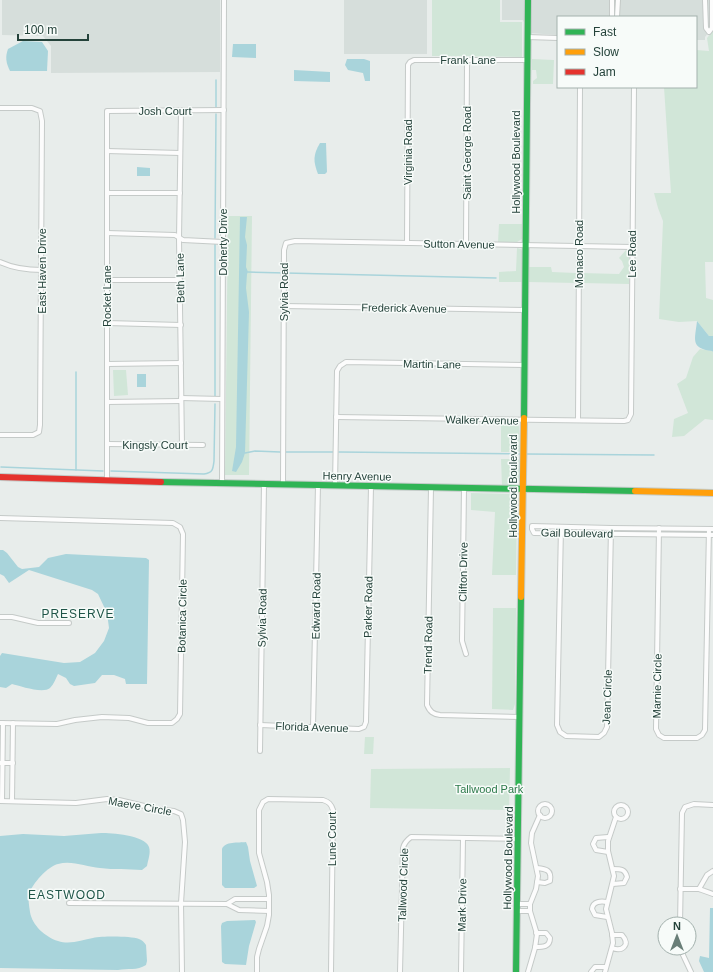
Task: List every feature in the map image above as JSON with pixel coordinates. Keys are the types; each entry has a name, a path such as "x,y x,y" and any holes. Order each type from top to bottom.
{"street":[{"name":"Doherty Drive","path":"222,484 224,0"},
{"name":"Hollywood Boulevard","path":"516,972 524,454 528,0"},
{"path":"612,0 612,16"},
{"path":"617,16 618,0"},
{"path":"705,0 706,28 709,32 712,28 712,0"},
{"path":"527,37 557,38"},
{"name":"Frank Lane","path":"410,62 414,60 527,60"},
{"name":"Saint George Road","path":"466,244 467,61"},
{"name":"Virginia Road","path":"407,243 408,65 410,62"},
{"name":"Monaco Road","path":"578,420 580,88"},
{"name":"Lee Road","path":"628,420 631,414 634,88"},
{"name":"East Haven Drive","path":"0,108 32,108 40,111 42,121 40,425 39,432 33,435 0,435"},
{"name":"Josh Court","path":"107,111 224,110"},
{"name":"Rocket Lane","path":"107,111 107,481"},
{"name":"Beth Lane","path":"181,111 179,238 182,445"},
{"path":"107,151 180,153"},
{"path":"107,193 180,193"},
{"path":"107,233 175,235 183,240 223,242"},
{"name":"Sutton Avenue","path":"286,243 295,241 632,247"},
{"name":"Sylvia Road","path":"283,484 284,250 286,243"},
{"path":"0,262 8,266 29,270 42,270"},
{"path":"107,280 180,280"},
{"name":"Frederick Avenue","path":"284,306 525,310"},
{"path":"107,323 181,325"},
{"name":"Martin Lane","path":"336,417 337,371 340,366 346,362 525,365"},
{"path":"107,364 181,363"},
{"path":"107,402 222,399"},
{"path":"335,486 336,417"},
{"name":"Walker Avenue","path":"336,417 628,420"},
{"name":"Kingsly Court","path":"107,444 203,445"},
{"name":"Henry Avenue","path":"0,477 222,484 713,493"},
{"name":"Sylvia Road","path":"260,751 264,484"},
{"name":"Edward Road","path":"313,727 318,485"},
{"name":"Parker Road","path":"364,727 366,722 371,487"},
{"name":"Trend Road","path":"431,488 427,704 430,711 434,714 440,715 520,717"},
{"name":"Clifton Drive","path":"464,488 462,641 466,654"},
{"name":"Botanica Circle","path":"0,518 173,523 180,527 183,534 180,714 177,719 172,723 148,722 128,718 102,717 57,724 1,723 3,742 1,763"},
{"name":"Gail Boulevard","path":"711,529 532,526 534,533 711,535"},
{"name":"Jean Circle","path":"561,527 558,724 560,732 566,736 599,737 604,733 607,727 611,528"},
{"name":"Marnie Circle","path":"660,528 656,729 659,735 664,738 697,738 702,735 705,730 711,529"},
{"path":"0,617 12,617 38,623 69,623"},
{"path":"12,802 13,723"},
{"name":"Florida Avenue","path":"260,725 359,729 364,727"},
{"path":"3,742 13,742"},
{"path":"1,763 13,763"},
{"name":"Maeve Circle","path":"1,763 1,801 76,803 94,800 120,800 157,809 174,811 181,814 183,820 184,842 181,904 182,972"},
{"path":"2,780 12,781"},
{"name":"Lune Court","path":"257,972 259,949 267,926 269,911 267,882 259,853 259,810 263,802 268,799 323,800 329,802 333,810 330,972"},
{"path":"680,916 682,813 684,807 694,804 713,805"},
{"path":"528,972 535,947 536,933 530,911 530,904 537,882 537,868 531,843 532,833 540,815"},
{"path":"605,972 612,948 612,935 606,909 613,884 613,869 608,852 608,837 616,817"},
{"name":"Tallwood Circle","path":"400,972 404,843 411,837 518,839"},
{"path":"608,837 596,838 593,844 596,850 608,852"},
{"name":"Mark Drive","path":"461,972 463,838"},
{"path":"537,868 547,870 550,875 550,881 537,882"},
{"path":"613,869 621,869 627,877 624,883 613,884"},
{"path":"699,889 707,875 713,871"},
{"path":"680,888 699,889 713,894"},
{"path":"69,903 227,904 235,899 269,899"},
{"path":"607,902 596,903 593,905 592,909 595,914 607,917"},
{"path":"227,904 230,907 239,910 269,911"},
{"path":"517,904 530,904"},
{"path":"517,911 530,911"},
{"path":"535,947 547,946 550,942 550,938 546,933 536,933"},
{"path":"612,935 622,935 626,944 622,949 612,948"},
{"path":"683,956 691,972"},
{"path":"591,972 595,967 606,967"}],"shaded area":[{"path":"2,0 220,0 220,72 51,73 51,46 43,36 2,35"},
{"path":"344,0 427,0 427,54 344,54"},
{"path":"502,0 525,0 525,32 523,20 502,20"},
{"path":"530,0 713,0 713,27 705,37 705,40 697,40 697,16 557,16 557,35 529,33"}],"green space":[{"path":"432,0 500,0 500,22 522,22 522,57 432,56"},
{"path":"713,31 713,262 705,262 706,298 713,300 713,336 709,336 697,321 679,322 659,319 663,221 654,193 671,193 664,88 697,88 697,50 709,51 707,38"},
{"path":"532,59 554,60 553,84 533,84 533,81 537,78 536,70 532,70"},
{"path":"228,216 252,216 249,475 225,475"},
{"path":"499,224 523,224 522,239 517,242 498,242"},
{"path":"517,248 521,249 522,251 522,282 499,282 499,272 516,271"},
{"path":"626,250 629,252 629,284 582,283 581,273 619,274 624,267 619,258"},
{"path":"529,267 551,267 552,272 576,273 576,283 529,282"},
{"path":"700,349 713,352 713,420 705,419 684,436 672,437 674,419 688,413 677,384 686,378 693,357"},
{"path":"113,370 126,370 128,395 114,396"},
{"path":"501,423 518,424 520,452 501,452"},
{"path":"501,459 519,459 520,479 518,482 502,486"},
{"path":"471,493 515,494 514,498 517,501 516,575 492,575 495,512 471,510"},
{"path":"493,608 516,608 515,704 513,710 492,709"},
{"path":"365,737 374,737 373,754 364,754"},
{"name":"Tallwood Park","path":"510,768 509,810 370,808 371,769"}],"water":[{"path":"23,41 42,42 48,51 47,71 10,71 6,60 8,49"},
{"path":"233,44 256,44 256,58 232,57"},
{"path":"347,59 364,59 370,61 370,81 365,81 363,73 348,70 345,65"},
{"path":"294,70 330,72 330,82 294,81"},
{"path":"320,143 326,143 327,172 325,174 318,174 315,165 315,155"},
{"path":"137,167 150,168 150,176 137,176"},
{"path":"240,217 247,217 245,237 247,245 246,267 248,272 246,288 249,312 245,453 236,472 232,471 236,447"},
{"path":"697,321 709,336 713,336 713,352 700,348 697,345 695,338"},
{"path":"137,374 146,374 146,387 137,387"},
{"path":"0,550 7,553 18,567 22,569 39,567 48,558 66,554 146,558 149,560 147,684 126,684 125,679 114,675 102,675 95,683 74,686 70,684 66,678 58,674 54,683 47,690 31,689 12,684 6,688 0,687 0,656 2,653 64,663 80,662 95,653 104,641 109,628 107,613 98,594 92,590 29,570 9,583 4,576 0,574"},
{"path":"101,833 135,837 146,843 150,852 147,866 142,870 105,869 68,863 54,865 33,885 29,894 31,917 36,926 48,937 62,942 110,937 129,937 140,939 146,945 146,965 136,969 118,970 0,968 0,836 23,834 64,836"},
{"path":"246,842 257,886 254,888 225,888 222,885 222,849 224,846 229,844"},
{"path":"710,908 713,908 713,972 704,972 699,961 700,956 709,958"},
{"path":"255,920 256,922 249,946 246,965 225,964 222,962 222,923 227,921"}],"waterway":[{"path":"216,80 216,107"},
{"path":"215,238 216,114"},
{"path":"215,244 215,396"},
{"path":"248,272 496,278"},
{"path":"76,372 76,470"},
{"path":"111,471 204,474 211,472 214,461 215,404"},
{"path":"245,453 255,451 280,452"},
{"path":"286,452 333,452"},
{"path":"339,452 522,454"},
{"path":"525,454 654,455"},
{"path":"1,467 103,471"}],"traffic: fast":[{"path":"524,418 528,0"},
{"path":"161,482 635,491"},
{"path":"516,972 521,597"}],"traffic: slow":[{"path":"521,597 524,418"},
{"path":"635,491 713,493"}],"traffic: jam":[{"path":"0,477 161,482"}],"district":[{"name":"PRESERVE","path":"78,614"},
{"name":"EASTWOOD","path":"67,895"}]}
